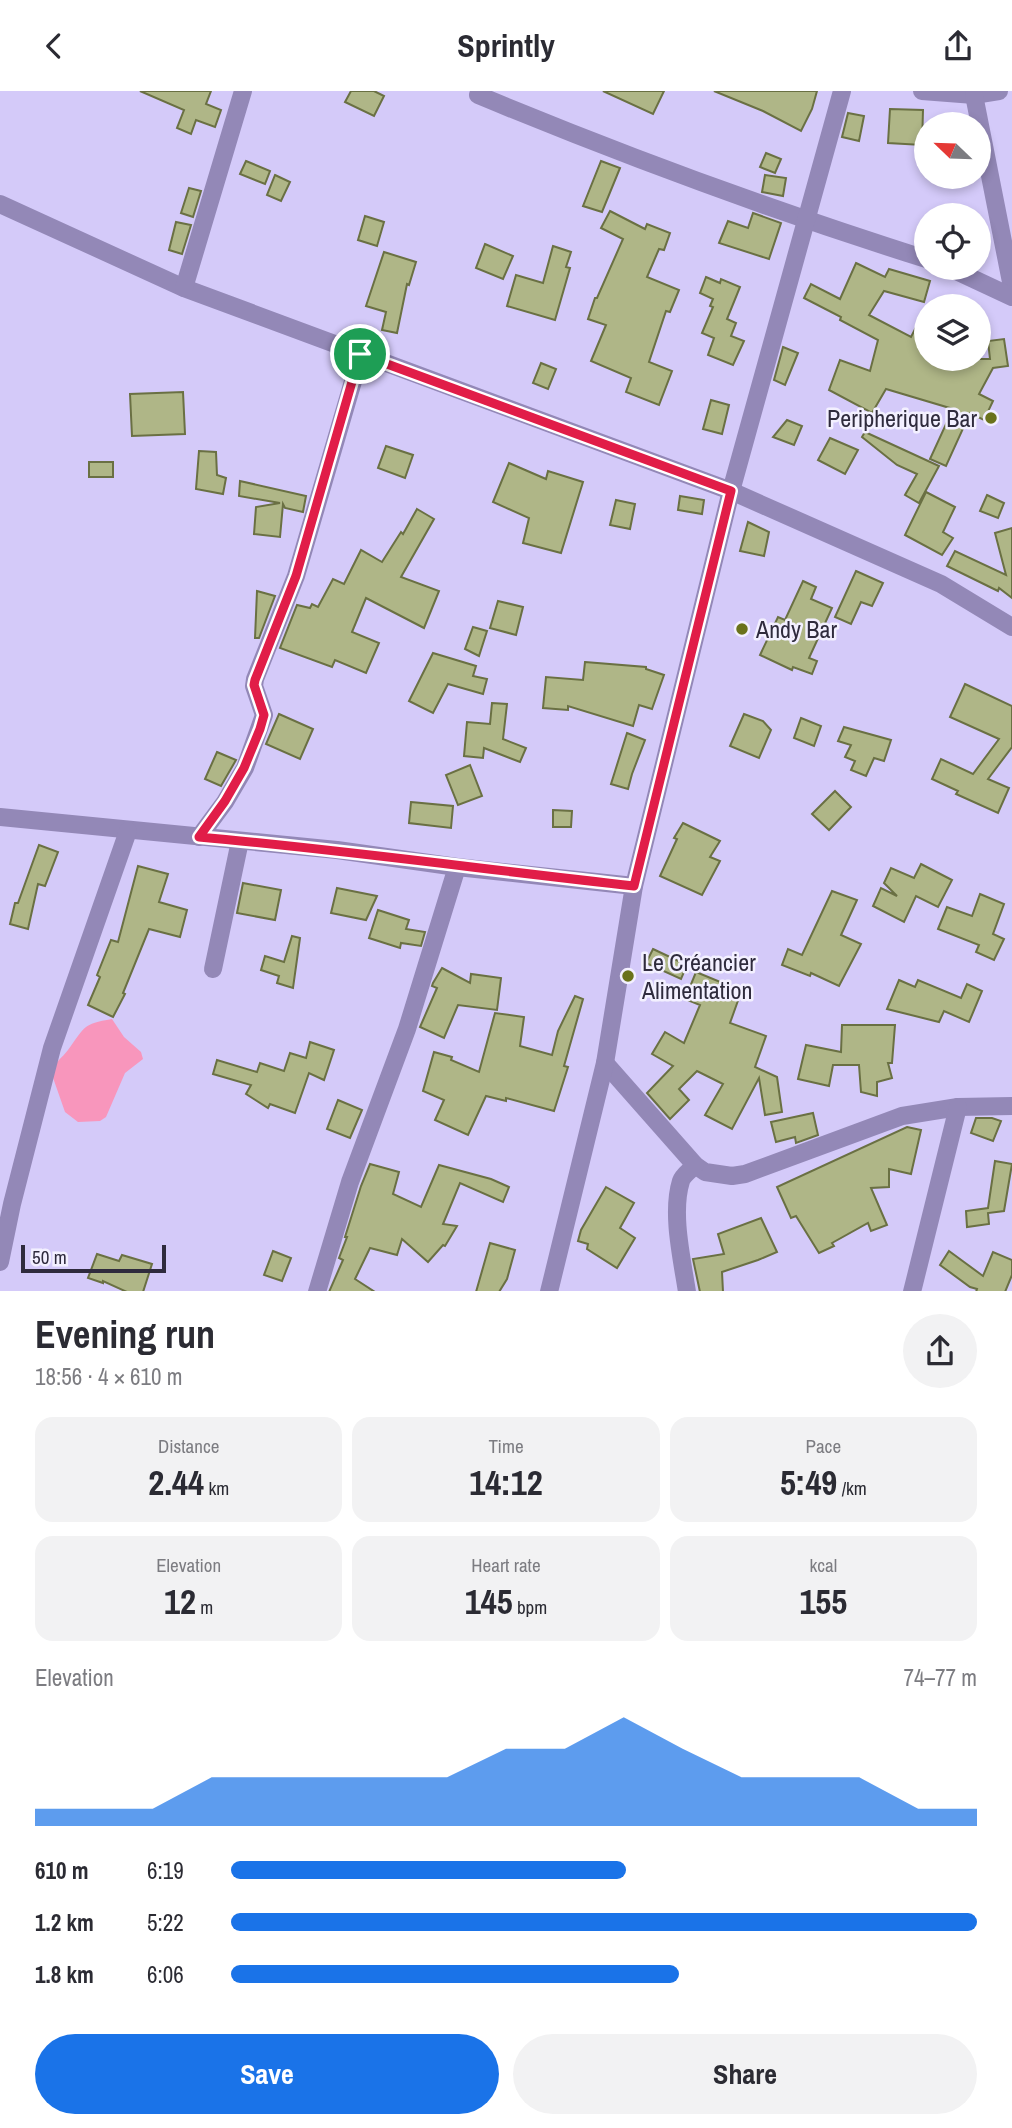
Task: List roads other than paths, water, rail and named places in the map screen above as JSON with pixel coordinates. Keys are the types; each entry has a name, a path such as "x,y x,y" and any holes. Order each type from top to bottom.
{"street":[{"path":"184,288 243,91"},
{"path":"549,1291 605,1063 634,886 731,491 842,91"},
{"path":"922,91 974,95 999,91"},
{"path":"478,95 807,221 914,255"},
{"path":"974,95 1012,287"},
{"path":"0,204 184,288 731,491 941,584 1012,627"},
{"path":"976,280 1012,297"},
{"path":"199,837 225,801 244,768 264,715 254,685 255,680 296,576 360,354"},
{"path":"0,817 337,850 457,867 634,886"},
{"path":"0,1262 6,1203 52,1048 128,831"},
{"path":"214,969 240,841"},
{"path":"317,1291 350,1182 407,1029 457,867"},
{"path":"605,1063 695,1165 705,1172 732,1176 745,1174 902,1116 958,1107 1012,1106"},
{"path":"912,1291 958,1107"},
{"path":"687,1291 679,1245 678,1201 681,1178 695,1165"}],"place":[{"name":"Peripherique Bar","path":"991,418"},
{"name":"Andy Bar","path":"742,629"},
{"name":"Le Créancier Alimentation","path":"628,976"}]}
